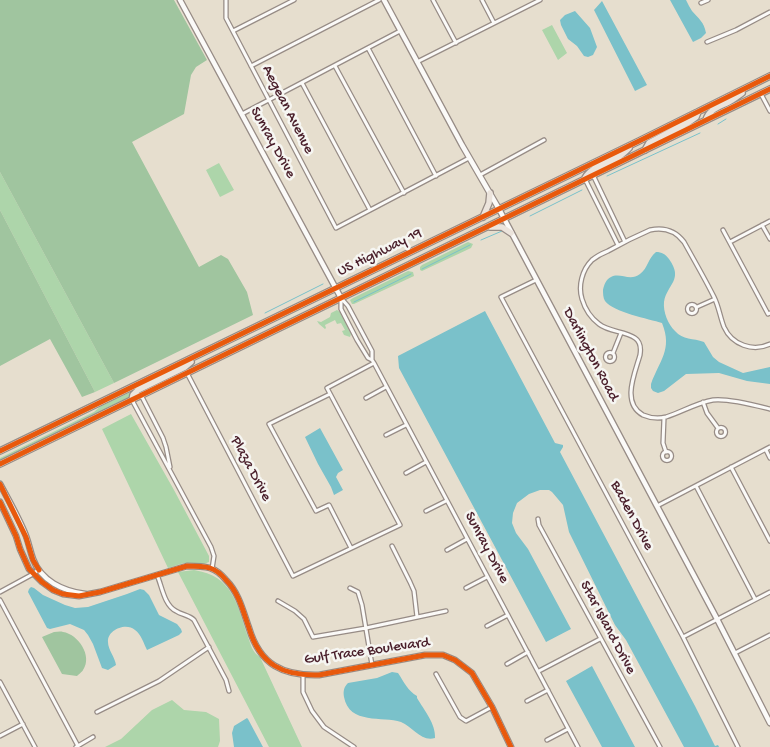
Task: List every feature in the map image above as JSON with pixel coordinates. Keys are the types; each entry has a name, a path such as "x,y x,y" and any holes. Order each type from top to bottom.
{"highway":[{"name":"US Highway 19","path":"0,452 770,76"},
{"path":"706,120 710,112 734,100 751,85"},
{"name":"US Highway 19","path":"0,464 770,89"},
{"path":"645,150 649,143 693,120 698,112"},
{"path":"585,179 586,175 594,169 617,158 639,141"},
{"path":"482,217 490,203 490,193"},
{"path":"486,228 498,226 511,233"},
{"path":"132,400 133,395 138,390 184,367 198,355"}],"street":[{"name":"Sunray Drive","path":"180,0 341,298 348,306 372,351 373,362 386,387 578,747"},
{"name":"Aegean Avenue","path":"226,0 226,18 336,228 370,210"},
{"path":"233,32 294,0"},
{"path":"251,66 379,0"},
{"name":"Darlington Road","path":"384,0 469,158 499,209 735,653 770,723"},
{"path":"433,0 456,43"},
{"path":"482,0 494,23"},
{"path":"417,62 532,2 540,0"},
{"path":"701,3 708,0"},
{"path":"706,42 736,30 770,12"},
{"path":"242,114 400,31"},
{"path":"368,48 436,176"},
{"path":"335,66 404,193"},
{"path":"302,83 370,210 469,158"},
{"path":"760,94 770,111"},
{"path":"480,176 544,140"},
{"path":"593,175 625,242"},
{"path":"585,179 618,245"},
{"path":"730,242 770,221"},
{"path":"762,225 770,239"},
{"path":"770,344 762,347 751,347 734,340 726,330 715,299 684,242 675,233 667,230 659,228 650,230 618,245 590,262 583,276 580,287 581,295 591,318 602,326 634,337 638,341 640,355 630,393 633,404 640,413 645,416 664,418 703,402 720,400 770,409"},
{"path":"723,230 769,313"},
{"path":"614,237 621,234"},
{"name":"Baden Drive","path":"536,280 501,297 683,637 738,747"},
{"name":"Sunray Drive","path":"341,298 341,309 368,358 373,362"},
{"path":"697,307 715,299"},
{"path":"613,353 621,333"},
{"path":"330,394 269,424 316,512 329,505 351,548 400,524 327,388 373,362"},
{"name":"Plaza Drive","path":"187,373 293,576 351,548"},
{"path":"366,398 386,387"},
{"path":"141,395 163,438 170,470"},
{"path":"0,502 16,536 26,564 33,574 53,590 63,594 79,596 100,592 187,566 212,569 214,554 132,400"},
{"path":"703,402 707,413 718,428"},
{"path":"664,418 663,443 666,452"},
{"path":"386,435 406,425"},
{"path":"657,506 770,447"},
{"path":"766,450 770,458"},
{"path":"406,473 426,462"},
{"path":"731,468 770,542"},
{"path":"0,484 20,523 38,570 47,579 66,590 89,594"},
{"path":"696,486 756,599"},
{"path":"426,511 446,501"},
{"path":"4,510 11,520 20,523"},
{"name":"Star Island Drive","path":"538,519 539,525 660,747"},
{"path":"447,550 467,539"},
{"path":"392,546 414,591 416,617"},
{"name":"Gulf Trace Boulevard","path":"212,569 221,575 232,587 242,604 257,648 270,664 303,676 319,675 425,655 443,655 455,660 472,673 512,747"},
{"path":"0,592 38,570"},
{"path":"157,574 168,604 176,612 187,615 194,620 226,680 229,691"},
{"path":"466,588 487,577"},
{"path":"350,588 358,592 362,605 372,665"},
{"path":"683,637 770,592"},
{"path":"0,600 77,746 93,738"},
{"path":"278,601 304,619 313,637 446,612"},
{"path":"487,626 508,615"},
{"path":"735,653 770,636"},
{"path":"539,671 600,639"},
{"path":"97,712 160,681 209,647"},
{"path":"507,664 528,652"},
{"path":"436,674 460,717 466,721 492,708"},
{"path":"303,676 303,692 312,711 324,727 354,747"},
{"path":"0,682 35,747"},
{"path":"527,702 548,690"},
{"path":"0,736 23,724"},
{"path":"547,740 568,729"}],"green space":[{"path":"0,0 174,0 207,60 196,67 191,75 184,114 132,142 199,267 221,255 228,259 247,292 253,315 114,383 0,172"},
{"path":"552,25 567,53 558,60 542,30"},
{"path":"219,163 234,190 220,197 206,170"},
{"path":"0,172 114,383 95,392 0,210"},
{"path":"0,210 95,392 82,397 50,339 0,366"},
{"path":"468,242 473,244 471,248 422,271 420,270 422,265"},
{"path":"408,271 413,272 414,276 352,304 350,300 353,298"},
{"path":"337,310 340,312 351,334 350,337 344,335 342,331 345,330 341,323 337,324 335,320 325,325 325,329 317,321 321,322"},
{"path":"135,390 131,396 0,460 0,458"},
{"path":"131,414 209,556 209,562 204,564 184,563 168,568 102,429"},
{"path":"194,570 217,578 232,593 252,648 260,657 302,747 269,747 178,572"},
{"path":"54,632 69,634 79,641 82,646 85,652 86,664 83,671 77,676 62,674 42,637"},
{"path":"172,700 184,710 206,712 219,719 220,741 218,747 105,747 121,739 152,710"}],"water":[{"path":"670,0 686,0 704,26 706,33 701,38 693,42"},
{"path":"602,1 647,85 635,91 594,10"},
{"path":"575,11 590,28 597,47 593,55 588,57 584,56 577,46 568,39 561,25 560,20 565,15"},
{"path":"656,252 668,257 675,272 675,277 664,302 665,314 672,328 681,336 704,342 713,357 719,362 743,373 770,367 770,384 747,381 719,373 686,374 664,391 658,393 653,391 651,384 664,355 666,341 662,323 615,309 605,301 603,290 611,277 633,277 640,274"},
{"path":"485,311 555,443 563,445 560,452 715,746 718,745 719,747 684,747 626,640 615,625 569,532 563,505 549,490 540,490 529,494 517,503 512,523 571,629 546,642 399,368 398,356"},
{"path":"320,428 343,470 336,477 343,490 334,495 305,437"},
{"path":"31,587 43,595 75,608 88,607 140,589 144,590 149,595 159,615 177,624 182,632 147,650 141,637 135,630 127,627 118,628 111,634 108,642 116,665 108,670 102,668 93,644 84,630 70,624 47,628 28,592"},
{"path":"592,666 635,747 602,747 566,681"},
{"path":"392,672 398,673 409,689 417,696 432,722 435,738 425,738 401,722 359,716 347,706 344,693 348,683 377,678"},
{"path":"247,718 263,747 234,747 232,733 234,726"}],"waterway":[{"path":"718,124 726,119"},
{"path":"607,176 700,133"},
{"path":"530,216 582,190"},
{"path":"481,240 502,231"},
{"path":"422,269 470,245"},
{"path":"372,261 381,256"},
{"path":"340,276 356,268"},
{"path":"354,302 411,274"},
{"path":"265,313 323,284"}],"cycle path":[{"path":"0,451 770,76"},
{"path":"0,464 770,89"},
{"path":"0,484 26,537 33,560 39,570"},
{"path":"0,502 29,569 53,590 63,594 79,596 100,592 187,566 210,568 223,576 234,591 254,641 266,659 275,666 294,673 319,675 425,655 443,655 455,660 472,673 492,707 511,747"}]}
